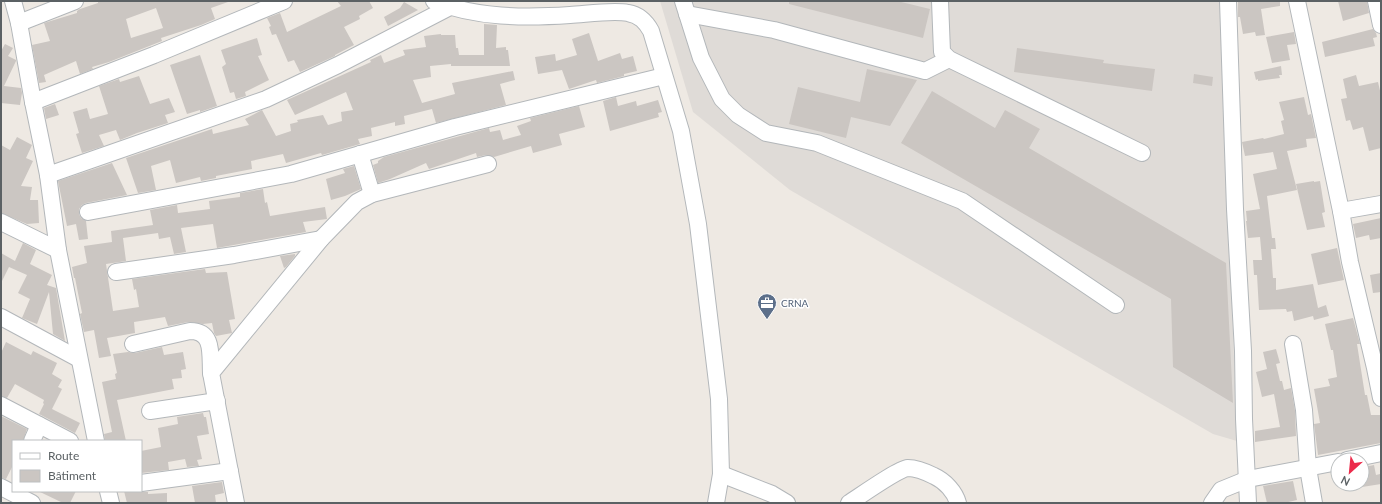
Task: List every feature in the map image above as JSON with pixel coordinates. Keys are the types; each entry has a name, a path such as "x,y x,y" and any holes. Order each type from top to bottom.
{"street":[{"path":"13,1 19,23 48,175 58,250 96,440"},
{"path":"19,23 75,1"},
{"path":"33,102 154,55 284,1"},
{"path":"434,1 450,7 483,13 519,16 552,16 628,12 640,17 651,31 681,130 698,224 719,399 721,474 716,503"},
{"path":"940,1 942,52 949,59 1142,153"},
{"path":"1228,1 1234,209 1243,351 1244,419 1248,503"},
{"path":"1297,1 1341,211 1350,262 1381,398"},
{"path":"1376,1 1381,24"},
{"path":"48,175 266,99 338,65 450,7"},
{"path":"685,8 774,30 925,71 949,59"},
{"path":"685,8 701,58 722,98 738,115 766,133 817,143 962,201 1116,305"},
{"path":"88,212 291,174 455,127 664,76"},
{"path":"360,154 372,194"},
{"path":"211,373 321,238 357,202 372,194 488,164"},
{"path":"1341,211 1381,204"},
{"path":"1,222 58,250"},
{"path":"116,272 234,255 321,238"},
{"path":"1,317 79,359"},
{"path":"133,344 190,331 197,331 206,337 208,342 211,373 236,503"},
{"path":"1293,344 1304,410 1308,468 1314,503"},
{"path":"150,411 217,401"},
{"path":"1,405 68,440"},
{"path":"32,440 39,425"},
{"path":"1370,457 1381,455"},
{"path":"1212,503 1221,490 1248,479 1330,464"},
{"path":"849,503 907,468 923,470 942,480 957,497 958,503"},
{"path":"142,483 230,471"},
{"path":"721,474 772,494 787,503"},
{"path":"8,492 32,503"},
{"path":"108,492 111,503"}],"shaded area":[{"path":"660,1 1221,1 1237,441 1213,434 790,190 693,112"}],"building":[{"path":"98,1 228,2 211,8 215,19 201,25 161,38 162,41 109,62 92,67 93,69 80,74 76,61 44,75 46,82 39,83 32,45 50,41 44,23 77,13 80,9 98,3","holes":["156,8 163,28 131,38 126,19"]},
{"path":"337,1 369,1 373,8 359,16 360,19 344,27 354,45 335,56 300,72 294,60 288,62 276,34 272,35 269,27 271,26 267,18 280,13 287,32 341,6"},
{"path":"789,1 897,1 930,9 923,38 789,4"},
{"path":"1238,1 1280,1 1280,6 1261,9 1265,35 1256,36 1255,32 1243,34 1240,17 1238,17"},
{"path":"1338,1 1367,1 1369,13 1343,21"},
{"path":"404,2 418,10 388,26 384,17 400,8"},
{"path":"484,24 497,25 496,48 506,47 506,50 508,50 510,66 451,66 451,64 430,66 431,77 413,80 422,103 455,94 452,83 513,71 515,80 500,84 506,105 436,123 432,109 404,116 405,124 395,126 395,122 371,128 372,136 358,139 360,144 322,155 321,153 286,163 283,154 251,161 252,169 216,176 216,178 201,181 200,177 176,183 170,160 151,166 156,190 138,193 126,158 212,129 213,134 249,125 245,119 262,110 276,136 291,131 290,124 298,122 297,120 323,115 328,125 342,121 341,112 353,110 346,92 295,115 287,100 371,62 370,60 381,55 384,63 405,55 403,50 426,47 424,36 441,34 455,35 456,48 458,48 459,55 484,55"},
{"path":"1373,29 1377,37 1373,38 1375,46 1325,57 1322,42"},
{"path":"1294,32 1296,44 1287,45 1290,60 1272,63 1266,37"},
{"path":"589,33 598,61 620,53 622,59 633,56 637,71 597,83 596,80 569,89 562,70 538,74 535,57 555,54 556,61 577,55 572,39"},
{"path":"257,38 262,55 258,56 269,80 245,92 246,96 236,99 234,92 230,93 222,67 226,64 221,50"},
{"path":"5,44 13,48 8,56 16,61 4,86 21,88 22,93 20,105 1,103 1,51"},
{"path":"1017,48 1104,60 1103,63 1155,69 1152,91 1014,72"},
{"path":"200,55 217,106 200,112 200,110 187,114 170,65"},
{"path":"1281,66 1282,75 1279,75 1280,78 1256,80 1254,72"},
{"path":"867,69 917,80 890,126 851,117 846,138 789,124 798,87 860,102"},
{"path":"1194,74 1213,77 1212,86 1193,83"},
{"path":"1356,75 1359,86 1378,82 1381,95 1381,148 1369,151 1363,127 1353,130 1350,120 1346,121 1341,99 1347,98 1343,79"},
{"path":"139,76 150,104 169,98 175,112 165,115 168,123 120,140 116,130 99,135 104,146 82,153 76,134 79,133 73,112 87,108 90,119 108,114 99,86 119,79 120,82"},
{"path":"932,91 995,128 1005,110 1040,129 1029,148 1226,263 1233,403 1173,367 1171,299 901,143"},
{"path":"616,97 618,106 636,101 637,106 658,100 662,112 658,113 659,117 610,131 603,101"},
{"path":"1304,97 1308,115 1311,114 1316,138 1306,139 1307,147 1287,151 1297,190 1267,196 1272,238 1275,238 1276,249 1271,249 1273,278 1276,278 1276,290 1313,284 1318,308 1326,305 1329,316 1314,320 1313,316 1294,321 1292,311 1287,312 1286,309 1259,310 1257,275 1254,275 1253,260 1262,260 1260,237 1248,238 1246,211 1260,209 1253,174 1277,169 1273,152 1245,156 1242,142 1284,134 1281,121 1284,120 1279,102"},
{"path":"55,104 59,115 46,119 44,108"},
{"path":"579,106 585,127 559,134 562,145 533,153 531,146 494,157 486,155 477,157 476,153 429,169 426,163 378,183 373,165 378,163 378,161 384,157 489,128 490,132 500,130 503,140 521,135 517,126 531,121 530,118"},
{"path":"17,137 32,145 26,158 33,161 21,186 32,187 30,200 38,200 39,223 27,224 1,213 1,145 10,150"},
{"path":"112,163 127,195 82,205 79,209 79,214 81,218 86,221 88,239 79,240 76,224 67,226 58,181"},
{"path":"354,166 361,189 331,200 326,179 345,173 343,169"},
{"path":"1320,181 1325,212 1322,213 1325,227 1307,230 1296,184"},
{"path":"263,189 265,203 267,202 270,216 325,207 327,219 303,222 306,232 217,248 213,224 181,228 186,252 174,254 170,237 159,239 158,233 123,238 126,261 106,264 113,311 139,307 136,289 134,290 132,279 205,269 206,273 227,272 235,319 229,320 232,333 216,336 212,323 203,324 188,322 168,326 165,317 134,322 135,333 107,338 111,356 99,358 94,330 84,332 80,314 82,313 72,267 87,263 84,246 112,242 111,231 153,225 150,210 177,205 178,213 210,209 209,201 240,197 240,193"},
{"path":"1381,218 1381,238 1370,240 1369,235 1356,238 1353,224"},
{"path":"23,243 36,250 30,264 52,275 47,285 56,288 65,341 53,334 49,292 37,324 22,318 30,299 18,293 27,275 9,267 1,283 1,253 15,261"},
{"path":"1337,248 1344,280 1318,285 1311,254"},
{"path":"295,254 295,256 284,268 280,256"},
{"path":"1381,273 1381,292 1373,293 1370,275"},
{"path":"1353,318 1360,344 1357,344 1365,395 1367,395 1371,415 1380,415 1381,443 1318,455 1314,424 1320,423 1314,389 1330,386 1328,379 1337,377 1333,350 1331,350 1325,324"},
{"path":"6,342 31,355 33,351 57,363 52,374 62,380 58,387 62,389 52,409 80,423 75,433 39,414 44,404 44,400 15,384 7,398 1,396 1,353"},
{"path":"162,347 164,355 183,352 186,369 181,370 182,378 172,379 174,389 117,400 126,440 105,440 104,434 112,432 102,382 116,379 115,374 117,373 113,354 128,352 135,353"},
{"path":"1276,349 1280,363 1276,364 1280,381 1282,381 1284,390 1291,388 1295,411 1296,436 1255,442 1255,431 1280,427 1274,394 1262,397 1256,372 1267,369 1263,352"},
{"path":"203,413 204,417 206,417 209,434 197,436 202,459 197,460 199,466 187,467 185,459 168,462 169,470 142,473 142,451 161,447 158,428 178,424 177,417"},
{"path":"1,416 27,429 23,440 12,440 12,467 6,479 1,478"},
{"path":"1374,465 1376,475 1380,474 1381,484 1370,486 1370,466"},
{"path":"1293,481 1297,500 1284,503 1267,503 1263,486"},
{"path":"222,482 224,493 215,495 216,503 195,503 192,486"},
{"path":"40,492 76,492 70,503 63,503"},
{"path":"124,492 148,492 148,494 167,493 167,503 127,503"}],"place":[{"name":"CRNA","path":"767,320"}]}
